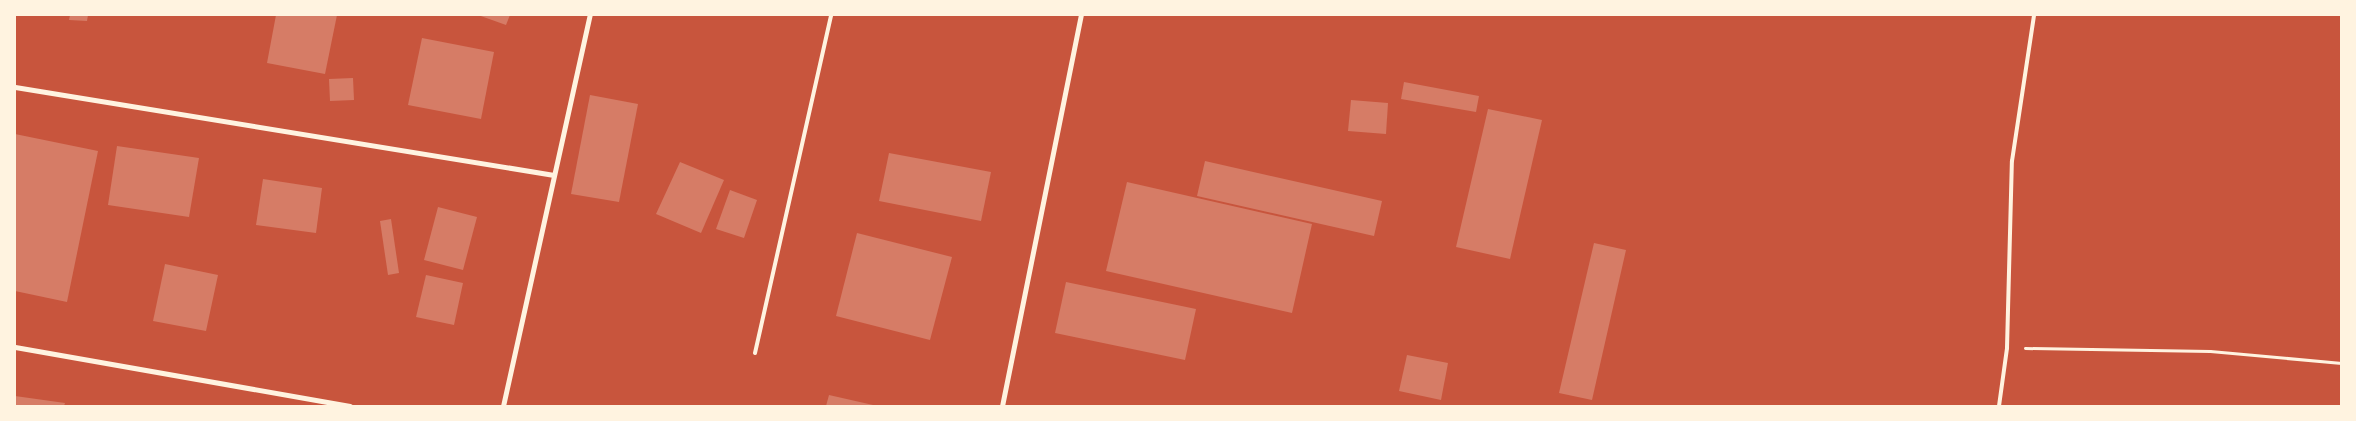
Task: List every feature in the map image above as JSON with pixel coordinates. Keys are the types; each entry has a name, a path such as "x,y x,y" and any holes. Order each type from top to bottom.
{"street":[{"path":"503,406 590,15"},
{"path":"1002,406 1081,15"},
{"path":"15,87 554,175"},
{"path":"15,347 350,406"}],"lane":[{"path":"755,353 831,15"},
{"path":"1999,406 2007,348 2012,161 2034,15"}],"path":[{"path":"2007,348 2210,351 2341,364"}],"building":[{"path":"70,15 88,15 87,21 69,20"},
{"path":"276,15 337,15 325,74 267,63"},
{"path":"478,15 510,15 506,25"},
{"path":"422,38 494,52 481,119 408,105"},
{"path":"353,78 354,100 330,101 329,79"},
{"path":"1404,82 1479,96 1476,112 1401,99"},
{"path":"590,95 638,104 619,202 571,194"},
{"path":"1351,100 1388,103 1386,134 1348,131"},
{"path":"1488,109 1542,120 1510,259 1456,247"},
{"path":"15,134 98,151 67,302 15,291"},
{"path":"117,146 199,158 189,217 108,205"},
{"path":"889,153 991,172 981,221 879,201"},
{"path":"1205,161 1382,201 1374,236 1197,196"},
{"path":"680,162 724,180 701,233 656,214"},
{"path":"263,179 322,188 316,233 256,225"},
{"path":"1127,182 1312,224 1292,313 1106,271"},
{"path":"730,190 757,200 744,238 716,229"},
{"path":"438,207 477,217 463,270 424,260"},
{"path":"391,219 399,273 388,275 380,221"},
{"path":"857,233 952,257 930,340 836,316"},
{"path":"1594,243 1626,250 1592,400 1559,393"},
{"path":"165,264 218,275 206,331 153,321"},
{"path":"426,275 463,283 454,325 416,317"},
{"path":"1066,282 1196,309 1185,360 1055,333"},
{"path":"1407,355 1448,363 1441,400 1399,391"},
{"path":"829,395 873,405 873,406 826,406"},
{"path":"15,396 65,403 64,406 15,406"}]}
